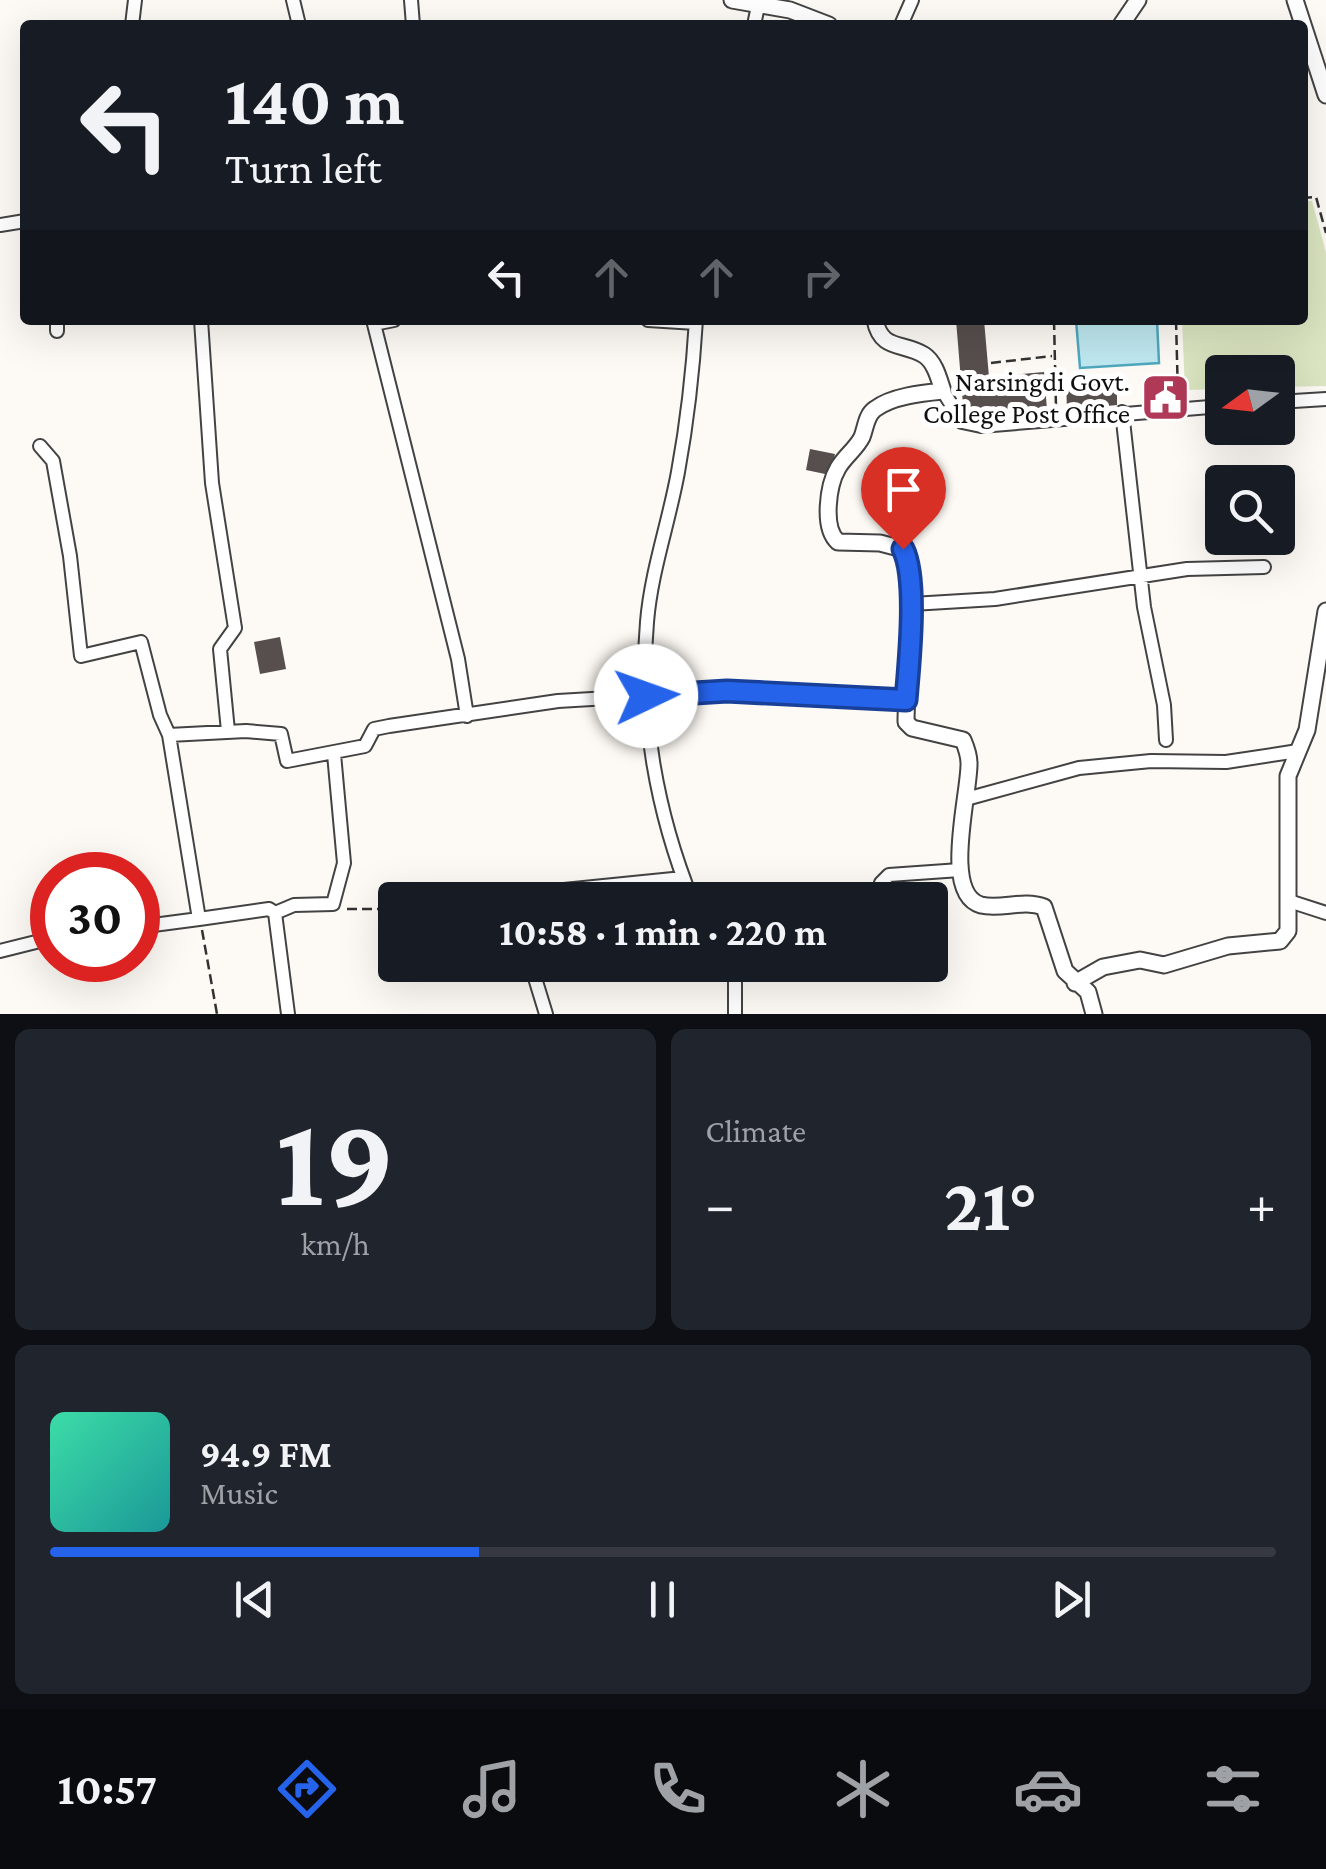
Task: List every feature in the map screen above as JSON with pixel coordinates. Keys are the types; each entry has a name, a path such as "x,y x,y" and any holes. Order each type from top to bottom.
{"street":[{"path":"732,0 790,10 816,20"},
{"path":"755,20 758,6"},
{"path":"1308,39 1326,94"},
{"path":"200,325 212,483 235,628 220,650 228,732"},
{"path":"374,325 458,659 467,716"},
{"path":"685,882 647,731 647,618 679,469 696,325"},
{"path":"876,325 889,345 926,356 958,417 969,424 1205,407"},
{"path":"944,391 877,407 869,415 859,443 846,456 832,483 829,530 838,542 903,549 908,560 912,604 906,722 912,728 964,740 969,758 959,845 961,881 970,900 983,906 1044,907 1065,971 1088,992 1094,1014"},
{"path":"1295,401 1326,399"},
{"path":"1122,412 1141,577 1164,705 1166,740"},
{"path":"40,446 54,461 81,656 141,642 169,735 200,919"},
{"path":"912,604 995,600 1187,570 1264,567"},
{"path":"1075,982 1103,967 1140,960 1164,965 1228,946 1280,941 1288,931 1288,776 1306,730 1326,612"},
{"path":"169,735 281,734 288,762 365,746 374,730 558,702 727,691 906,700"},
{"path":"966,798 1079,768 1151,761 1226,762 1298,751"},
{"path":"275,913 294,905 333,904 344,862 334,754"},
{"path":"881,882 888,875 960,870"},
{"path":"649,882 683,878"},
{"path":"1289,901 1326,912"},
{"path":"160,924 269,909 275,913 288,1014"},
{"path":"0,951 30,944"},
{"path":"536,982 546,1014"},
{"path":"735,982 735,1014"}],"path":[{"path":"1308,198 1316,197 1326,233"},
{"path":"1054,325 1056,418"},
{"path":"1176,325 1179,409"},
{"path":"991,363 1053,356"},
{"path":"333,904 352,911 378,910"},
{"path":"200,919 217,1014"}],"green space":[{"path":"1308,201 1312,201 1326,252 1326,386 1295,387 1295,355 1205,355 1205,389 1185,390 1182,325 1308,325"}],"water":[{"path":"1076,325 1157,325 1159,363 1080,368"}],"building":[{"path":"956,325 984,325 989,377 1044,372 1047,410 964,417"},
{"path":"1117,377 1117,405 1067,410 1066,381"},
{"name":"Narsingdi Govt. College Post Office","path":"1173,387 1173,405 1157,406 1157,388"},
{"path":"810,449 835,454 830,475 806,470"},
{"path":"280,637 286,669 260,674 254,642"}],"place":[{"name":"Narsingdi Govt. College Post Office","path":"1165,397"}],"route":[{"path":"646,696 727,691 906,700 912,604 908,560 903,549"}]}
